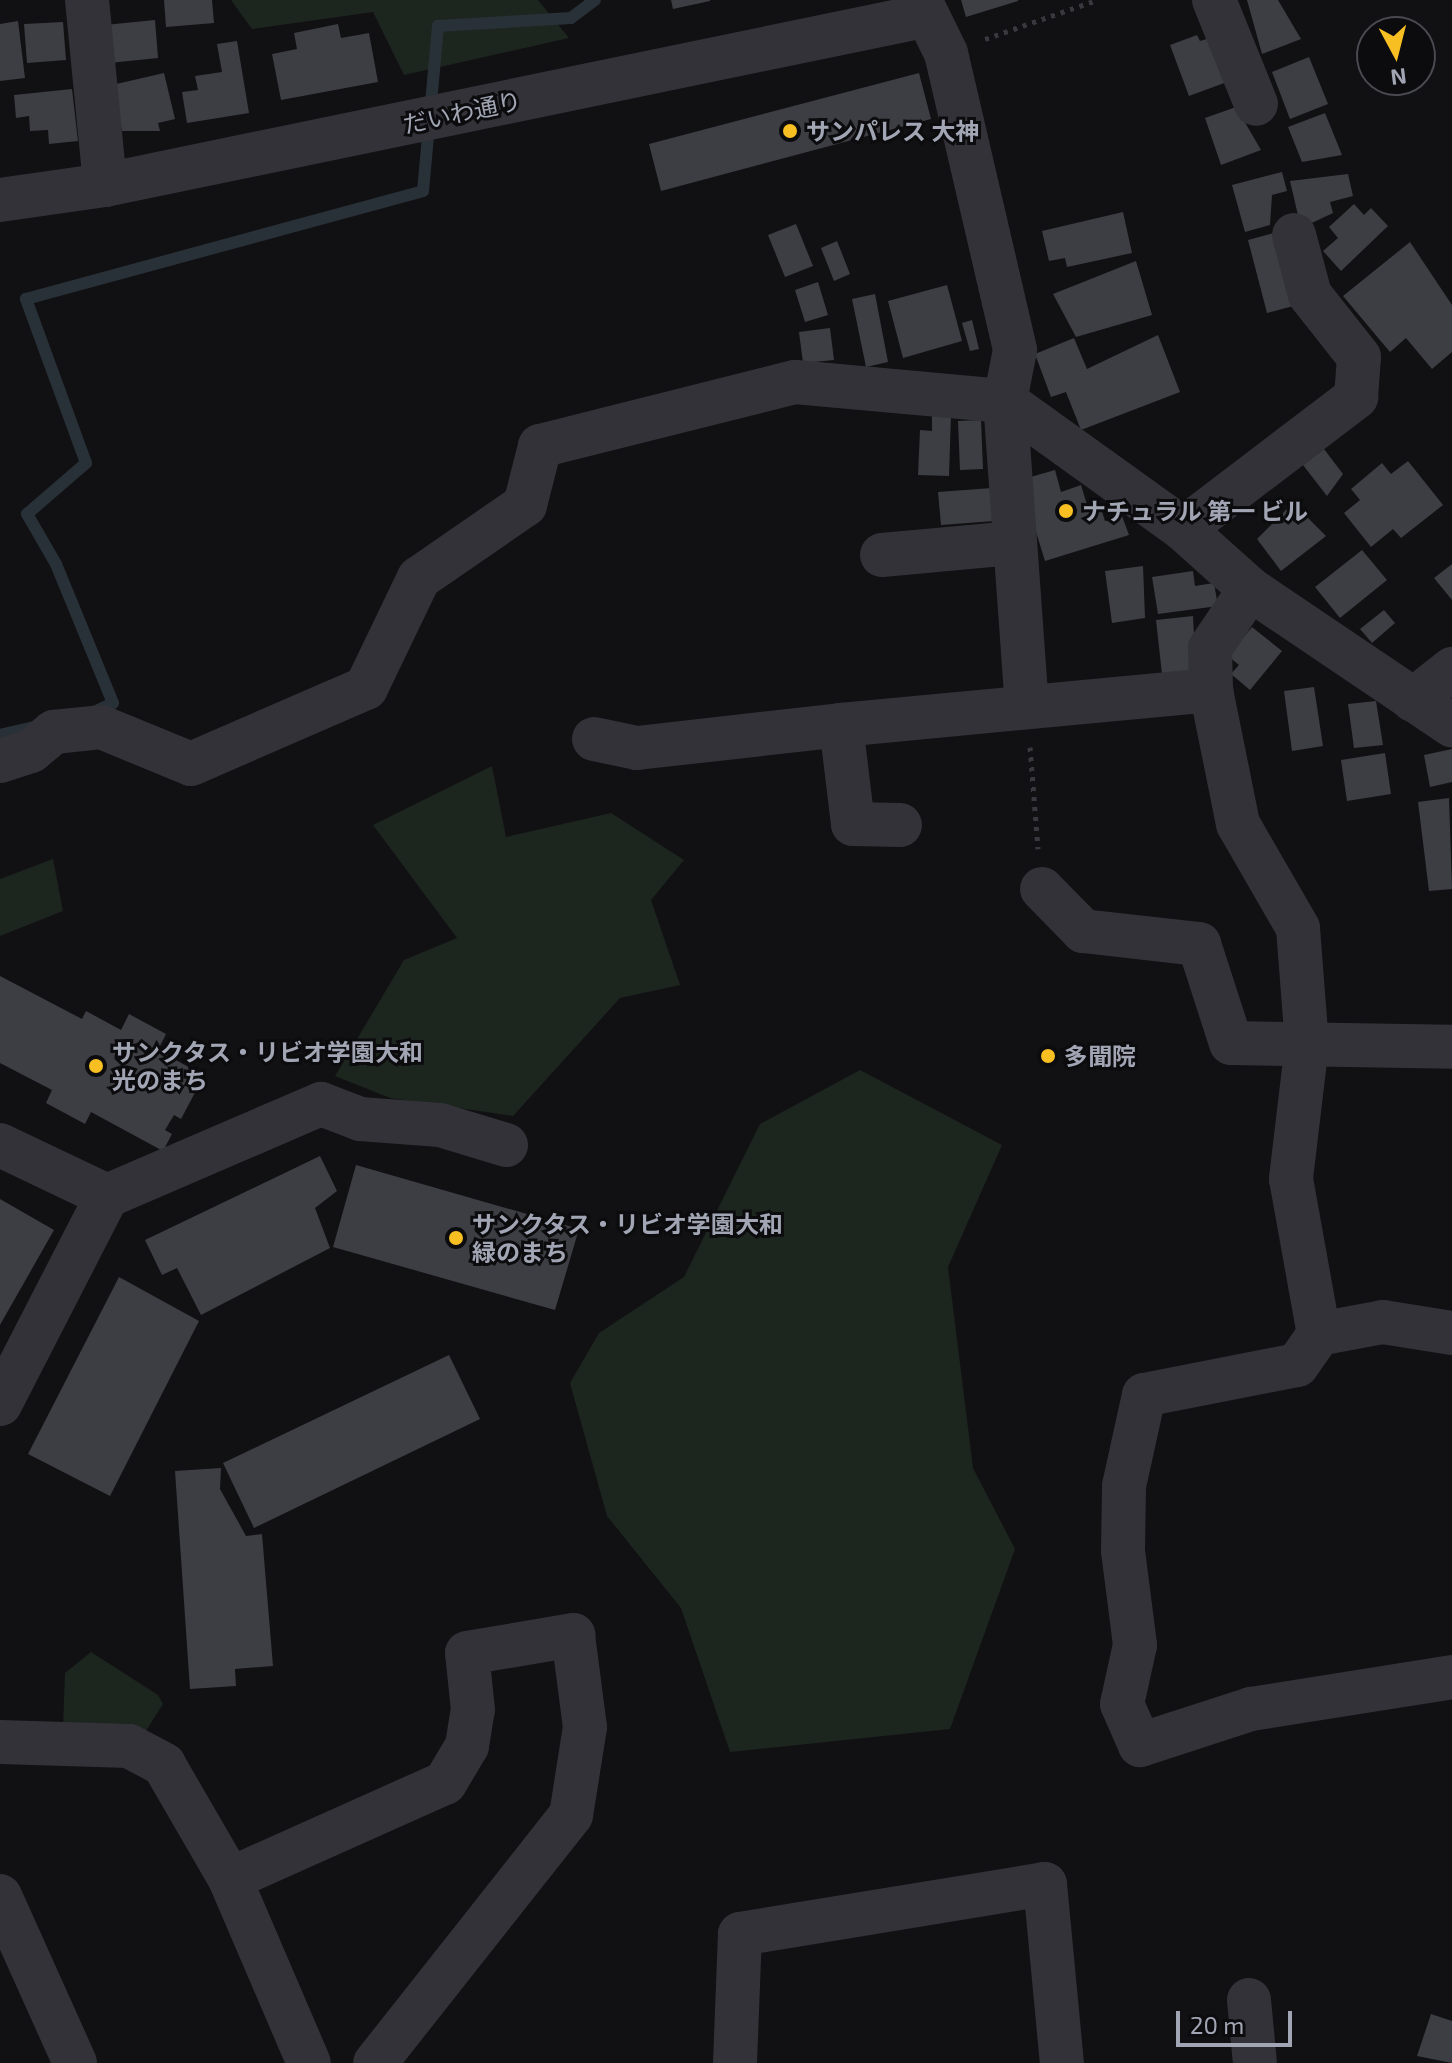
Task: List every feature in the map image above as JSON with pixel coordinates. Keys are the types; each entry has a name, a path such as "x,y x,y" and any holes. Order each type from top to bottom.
{"street":[{"path":"87,0 105,185"},
{"path":"1214,0 1256,104"},
{"path":"921,8 946,53 1015,350 1005,401 1027,706"},
{"name":"だいわ通り","path":"0,200 105,185 921,8"},
{"path":"1183,529 1356,397 1359,357 1310,295 1294,235"},
{"path":"0,761 31,751 54,732 101,727 191,764 366,688 419,578 525,505 540,446 795,382 1005,401 1183,529 1250,589 1452,725"},
{"path":"882,555 1014,543"},
{"path":"1250,589 1210,648 1211,690 1238,824 1298,928 1307,1044 1291,1179 1319,1334"},
{"path":"1413,700 1452,669"},
{"path":"594,739 637,748 1027,706 1211,690"},
{"path":"841,725 853,824 900,825"},
{"path":"1042,889 1083,931 1199,944 1231,1043 1452,1047"},
{"path":"0,1404 107,1196 321,1104 360,1119 440,1125 506,1145"},
{"path":"0,1145 107,1196"},
{"path":"1452,1333 1383,1322 1319,1334 1297,1365 1144,1395 1124,1486 1135,1645 1122,1704 1140,1745 1251,1709 1452,1677"},
{"path":"230,1879 445,1783 467,1746 473,1710 467,1653 573,1635 585,1727 571,1815 375,2063"},
{"path":"0,1742 129,1746 164,1765 230,1879 309,2063"},
{"path":"735,2063 740,1934 1045,1884 1062,2063"},
{"path":"0,1896 75,2063"},
{"path":"1249,2000 1255,2063"}],"path":[{"path":"946,53 1097,0"},
{"path":"1027,706 1042,889"}],"shaded area":[{"path":"231,0 538,0 569,38 404,75 373,12 252,29"},
{"path":"492,766 506,837 611,813 684,860 651,900 680,985 620,998 513,1116 390,1098 335,1076 404,960 457,938 373,825"},
{"path":"53,859 63,911 0,936 0,879"},
{"path":"860,1070 1002,1145 948,1267 973,1468 1015,1549 950,1729 730,1752 681,1608 607,1516 570,1383 599,1333 684,1277 760,1124"},
{"path":"91,1652 158,1695 163,1704 139,1742 63,1728 65,1673"}],"building":[{"path":"164,0 212,0 214,23 166,27"},
{"path":"671,0 710,0 710,1 673,9"},
{"path":"961,0 1018,0 1018,1 966,17"},
{"path":"1247,0 1278,0 1301,39 1262,54"},
{"path":"155,20 158,58 109,63 105,25"},
{"path":"18,21 25,78 0,81 0,24"},
{"path":"63,22 66,60 27,63 24,24"},
{"path":"338,24 341,38 369,33 378,82 281,100 272,54 297,49 294,33"},
{"path":"1197,35 1200,41 1210,38 1227,82 1189,96 1170,45"},
{"path":"237,41 249,113 187,123 182,92 198,90 195,76 222,72 217,44"},
{"path":"1309,57 1328,104 1290,119 1272,72"},
{"path":"164,73 175,119 158,123 160,131 122,131 112,85"},
{"name":"サンパレス 大神","path":"919,73 931,119 661,191 649,144"},
{"path":"72,89 78,141 49,144 48,130 30,131 29,116 16,118 14,95"},
{"path":"1236,107 1261,150 1221,165 1205,118"},
{"path":"1325,113 1342,155 1302,162 1288,127"},
{"path":"1282,172 1287,191 1272,195 1270,225 1245,232 1232,185"},
{"path":"1348,174 1353,196 1330,202 1333,213 1301,228 1290,181"},
{"path":"1354,204 1364,215 1371,208 1388,226 1341,271 1323,251 1338,238 1329,227"},
{"path":"1123,212 1132,253 1067,267 1065,258 1049,261 1042,231"},
{"path":"796,224 813,266 785,277 768,235"},
{"path":"1277,232 1297,305 1267,313 1248,240"},
{"path":"837,241 850,274 834,281 821,248"},
{"path":"1410,242 1452,305 1452,352 1432,369 1406,338 1390,352 1343,296"},
{"path":"1136,261 1152,315 1076,337 1053,294"},
{"path":"818,282 828,315 805,322 795,290"},
{"path":"947,285 962,341 903,358 888,301"},
{"path":"875,294 888,362 866,367 852,299"},
{"path":"972,320 979,349 970,351 962,323"},
{"path":"830,328 834,360 803,363 799,332"},
{"path":"1158,335 1180,392 1081,430 1066,392 1051,397 1035,354 1074,338 1087,369"},
{"path":"932,415 951,415 949,476 918,475 920,430 932,431"},
{"path":"981,420 983,469 960,470 958,421"},
{"path":"1324,449 1343,474 1327,496 1303,465"},
{"path":"1408,461 1443,505 1401,538 1393,529 1371,547 1344,513 1360,500 1351,489 1382,463 1391,474"},
{"name":"ナチュラル 第一 ビル","path":"1055,470 1061,492 1081,485 1087,505 1099,502 1105,521 1122,516 1129,535 1045,561 1020,480"},
{"path":"992,488 994,521 941,525 938,492"},
{"path":"1293,503 1326,536 1281,571 1257,539"},
{"path":"1362,550 1387,580 1340,618 1315,587"},
{"path":"1452,564 1452,600 1434,578"},
{"path":"1143,566 1145,618 1112,623 1105,571"},
{"path":"1193,571 1195,586 1214,583 1218,606 1158,614 1152,577"},
{"path":"1384,610 1395,623 1372,643 1360,629"},
{"path":"1193,616 1196,672 1163,683 1156,620"},
{"path":"1252,627 1282,651 1250,690 1231,674 1239,665 1228,656"},
{"path":"1314,687 1323,746 1292,751 1284,691"},
{"path":"1376,701 1383,745 1354,748 1348,704"},
{"path":"1452,749 1452,782 1430,787 1424,755"},
{"path":"1385,753 1391,794 1347,801 1341,760"},
{"path":"1449,798 1452,889 1429,891 1418,802"},
{"name":"サンクタス・リビオ学園大和 光のまち","path":"0,976 82,1019 86,1011 121,1030 129,1014 166,1034 158,1050 192,1069 199,1085 181,1119 174,1115 165,1130 172,1134 163,1151 91,1112 85,1124 46,1103 52,1090 0,1063"},
{"path":"320,1156 337,1191 315,1208 330,1248 201,1315 177,1268 162,1275 145,1240"},
{"name":"サンクタス・リビオ学園大和 緑のまち","path":"356,1165 579,1229 555,1310 333,1247"},
{"path":"0,1199 54,1230 0,1325"},
{"path":"119,1277 199,1321 110,1496 28,1454"},
{"path":"449,1355 480,1419 254,1528 223,1463"},
{"path":"221,1468 220,1489 246,1536 262,1534 273,1666 235,1669 236,1686 190,1689 175,1471"},
{"path":"1431,2014 1452,2021 1452,2063 1417,2056"}],"waterway":[{"path":"92,713 113,703 56,564 27,514 86,463 26,299 423,191 438,26 571,18 595,0"},
{"path":"0,735 36,727"}],"place":[{"name":"サンパレス 大神","path":"790,131"},
{"name":"ナチュラル 第一 ビル","path":"1066,511"},
{"name":"多聞院","path":"1048,1056"},
{"name":"サンクタス・リビオ学園大和 光のまち","path":"96,1066"},
{"name":"サンクタス・リビオ学園大和 緑のまち","path":"456,1238"}]}
